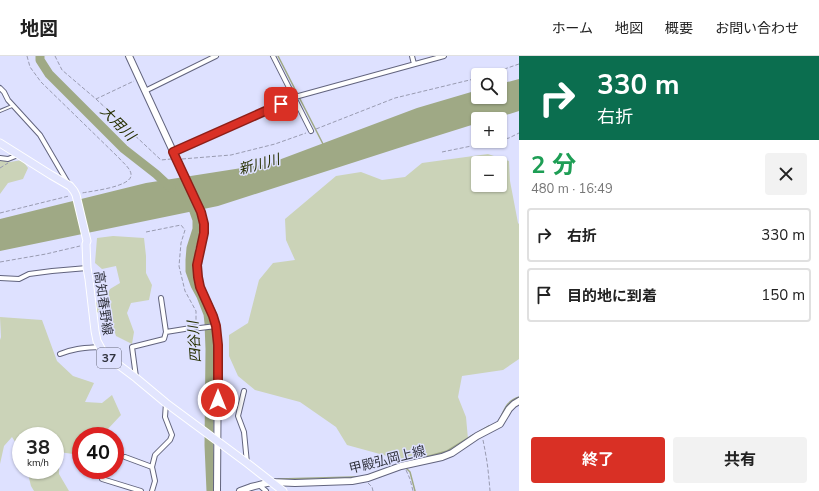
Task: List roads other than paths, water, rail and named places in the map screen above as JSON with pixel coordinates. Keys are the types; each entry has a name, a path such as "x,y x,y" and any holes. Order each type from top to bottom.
{"main road":[{"name":"高知春野線","path":"0,143 70,186 76,195 87,243 87,268 97,341 108,357 166,403 283,491"}],"street":[{"path":"129,56 201,212 204,224 204,233 197,265 200,287 213,316 218,345 215,440 217,491"},
{"path":"145,91 216,56"},
{"path":"273,56 312,131"},
{"path":"412,56 414,64"},
{"path":"173,152 295,97 444,56"},
{"path":"0,88 8,100 40,135 70,186"},
{"path":"0,158 8,159 18,154"},
{"path":"0,278 19,279 29,274 87,268"},
{"path":"136,378 132,347 164,339 166,332 161,298"},
{"path":"166,332 214,326"},
{"path":"60,354 79,348 100,347"},
{"path":"244,392 238,416 244,432 247,463"},
{"name":"甲殿弘岡上線","path":"240,491 271,482 295,483 364,479 400,467 442,457 452,453 477,436 500,424 509,409 519,401"},
{"path":"152,491 155,481 152,467 156,456 170,440 172,434 165,417 166,403"},
{"path":"125,457 152,467"},
{"path":"105,479 141,491"},
{"path":"258,485 266,491"}],"lane":[{"path":"0,111 13,105"}],"waterway":[{"name":"大用川","path":"40,56 40,60 49,74 124,149 171,188"},
{"path":"278,56 323,144"},
{"name":"四谷川","path":"190,200 197,220 197,229 191,248 190,271 208,314 209,323 209,445 211,491"},
{"path":"500,419 509,403 519,397"},
{"path":"477,433 489,426"},
{"path":"411,461 447,451 473,435"},
{"path":"406,468 410,472 415,491"},
{"path":"278,479 360,477"}],"water label":[{"name":"新川川","path":"259,164"}]}
